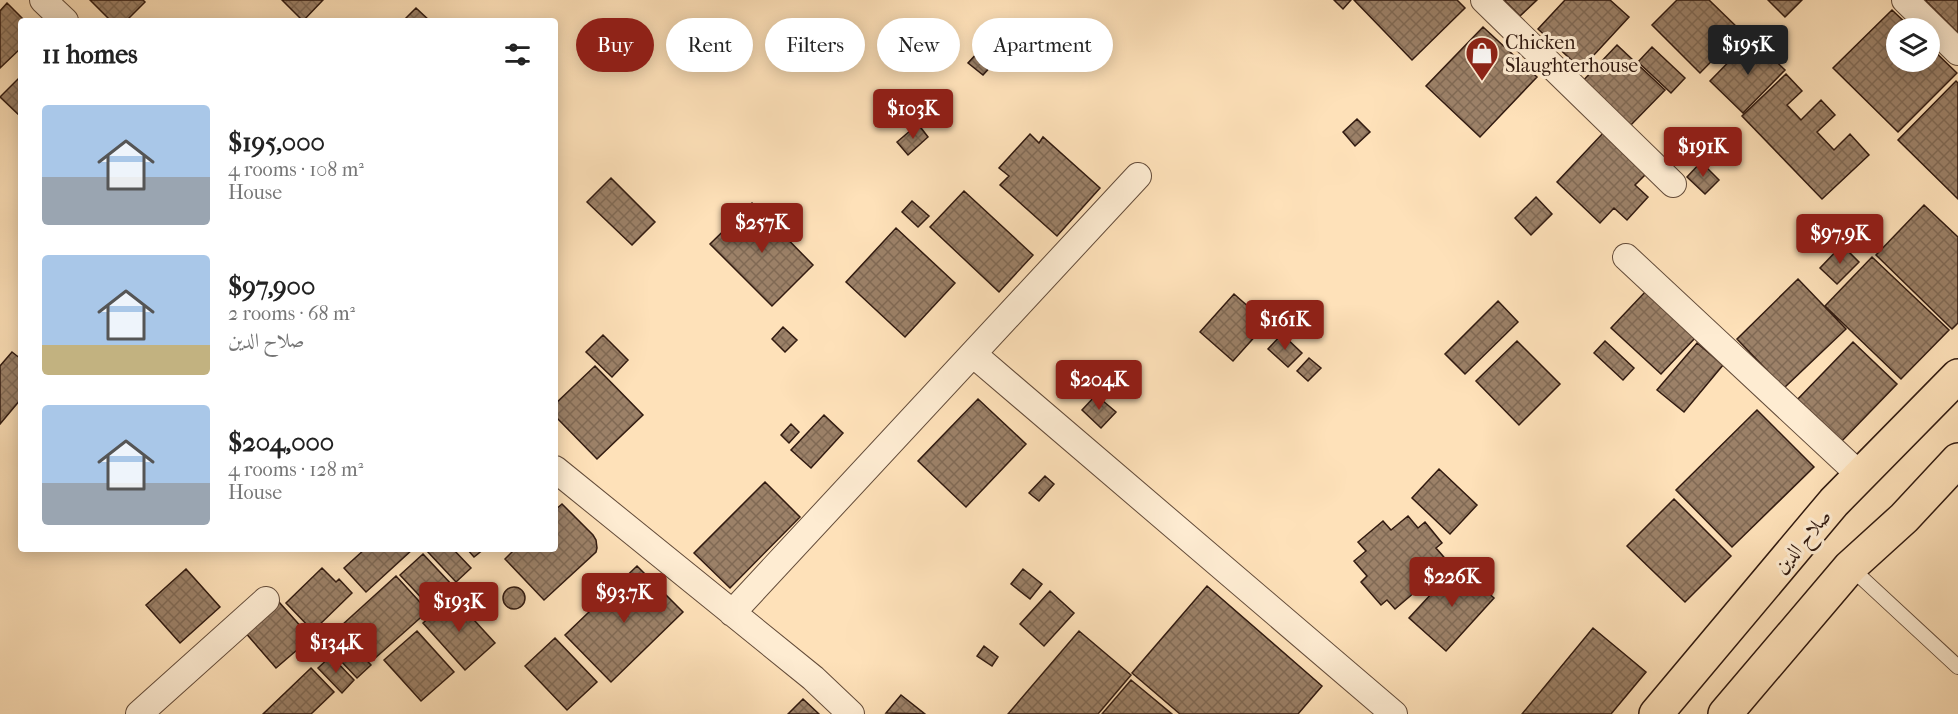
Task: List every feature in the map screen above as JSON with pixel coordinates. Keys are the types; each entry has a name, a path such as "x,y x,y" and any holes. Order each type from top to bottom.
{"highway":[{"name":"صلاح الدين","path":"1656,714 1834,502 1958,376"},
{"path":"1725,714 1850,567 1904,518 1958,460"}],"street":[{"path":"43,0 62,18"},
{"path":"1484,0 1673,184"},
{"path":"1905,0 1958,52"},
{"path":"732,613 1138,176"},
{"path":"1626,257 1861,476"},
{"path":"973,354 1394,714"},
{"path":"558,472 813,678 851,714"},
{"path":"139,714 266,600"}],"lane":[{"path":"1850,567 1958,667"}],"building":[{"path":"90,0 143,0 145,2 129,18 108,18"},
{"path":"282,0 323,0 306,18 300,18"},
{"path":"1334,0 1351,0 1343,9"},
{"path":"1354,0 1457,0 1465,8 1412,60"},
{"path":"1504,0 1537,0 1520,16"},
{"path":"1565,0 1610,0 1629,17 1581,69 1538,29"},
{"path":"1677,0 1709,0 1741,31 1700,73 1652,25"},
{"path":"1768,0 1802,0 1785,17"},
{"path":"1925,0 1958,0 1958,33"},
{"path":"7,3 22,18 18,18 18,51 0,68 0,11"},
{"path":"416,8 427,18 406,18"},
{"path":"1892,10 1900,18 1886,18 1886,72 1940,72 1940,57 1957,73 1898,132 1833,68"},
{"name":"Chicken Slaughterhouse","path":"1483,27 1537,77 1480,137 1426,86"},
{"path":"1752,38 1785,70 1743,113 1710,81"},
{"path":"1617,45 1665,90 1627,129 1579,85"},
{"path":"1652,47 1685,78 1671,93 1638,62"},
{"path":"1786,74 1802,91 1787,105 1801,120 1821,100 1835,115 1817,132 1834,150 1850,134 1869,155 1822,199 1742,116"},
{"path":"18,79 18,114 0,97"},
{"path":"1956,81 1958,83 1958,199 1898,140"},
{"path":"1357,119 1370,132 1355,146 1343,132"},
{"path":"918,124 928,137 908,155 897,142"},
{"path":"1605,131 1649,171 1635,185 1648,197 1627,220 1614,208 1600,223 1557,182"},
{"path":"1030,134 1039,143 1043,137 1100,188 1057,236 1000,185 1009,176 999,168"},
{"path":"1701,162 1719,180 1705,194 1687,177"},
{"path":"611,178 655,222 632,245 587,202"},
{"path":"964,191 1033,255 999,292 930,227"},
{"path":"1536,197 1552,214 1531,235 1515,218"},
{"path":"912,201 929,216 918,227 902,212"},
{"path":"752,203 813,265 772,306 710,244"},
{"path":"1924,205 1958,237 1958,323 1952,329 1876,255"},
{"path":"896,228 955,283 905,337 846,282"},
{"path":"1842,245 1859,262 1837,284 1820,268"},
{"path":"1872,257 1949,330 1901,379 1825,306"},
{"path":"1798,279 1846,329 1784,388 1737,339"},
{"path":"1646,291 1696,337 1661,374 1611,328"},
{"path":"1234,294 1267,323 1233,361 1200,332"},
{"path":"1498,301 1518,322 1465,374 1445,354"},
{"path":"783,327 797,340 785,352 772,339"},
{"path":"1282,334 1302,353 1288,367 1268,349"},
{"path":"603,335 628,360 612,377 586,352"},
{"path":"1517,341 1560,384 1519,425 1476,381"},
{"path":"1605,341 1634,368 1623,380 1594,353"},
{"path":"1853,342 1897,384 1838,445 1794,403"},
{"path":"1697,343 1723,365 1684,412 1657,390"},
{"path":"12,352 18,357 18,403 0,424 0,366"},
{"path":"1309,358 1321,368 1308,381 1297,371"},
{"path":"595,366 643,415 597,459 558,419 558,401"},
{"path":"1096,395 1116,412 1101,428 1082,410"},
{"path":"978,399 1026,444 966,507 918,461"},
{"path":"1757,410 1814,467 1732,547 1676,490"},
{"path":"824,415 843,433 811,468 791,450"},
{"path":"791,424 799,432 789,443 781,435"},
{"path":"1439,469 1477,505 1450,534 1412,498"},
{"path":"1045,476 1054,484 1039,501 1029,493"},
{"path":"765,482 800,517 730,588 694,553"},
{"path":"1674,499 1731,556 1685,602 1627,546"},
{"path":"562,504 593,535 597,548 596,552 544,600 505,559 512,552 558,552 558,507"},
{"path":"1408,516 1418,528 1425,522 1442,543 1436,548 1449,563 1395,609 1387,600 1381,605 1361,582 1367,576 1354,561 1366,551 1358,542 1383,521 1391,530"},
{"path":"362,552 410,552 366,592 344,568"},
{"path":"428,552 456,552 471,568 456,582"},
{"path":"470,552 480,552 474,557"},
{"path":"423,554 453,586 430,607 400,575"},
{"path":"1458,565 1494,598 1446,651 1409,618"},
{"path":"637,566 683,612 611,682 565,635"},
{"path":"322,568 336,582 339,579 352,593 313,631 286,603"},
{"path":"186,569 220,607 180,643 146,605"},
{"path":"1023,569 1042,584 1030,599 1011,584"},
{"path":"396,576 428,611 373,660 342,625"},
{"path":"1207,586 1322,686 1298,714 1180,714 1132,673"},
{"path":"514,587 522,590 525,598 522,606 514,609 506,606 503,598 506,590"},
{"path":"1050,591 1074,613 1044,646 1020,624"},
{"path":"453,597 495,643 465,670 423,623"},
{"path":"279,602 311,638 276,668 244,631"},
{"path":"335,627 371,665 357,678 321,640"},
{"path":"1593,628 1646,672 1611,714 1522,714"},
{"path":"417,631 454,672 421,701 384,660"},
{"path":"1079,631 1131,675 1098,714 1008,714"},
{"path":"555,638 597,682 567,710 525,666"},
{"path":"984,646 998,657 992,666 977,656"},
{"path":"331,656 354,680 342,693 318,668"},
{"path":"311,668 334,692 311,714 263,714"},
{"path":"1131,680 1172,714 1102,714"},
{"path":"901,695 925,714 886,713"},
{"path":"803,699 819,714 788,714"}],"place":[{"name":"Chicken Slaughterhouse","path":"1482,82"}]}
